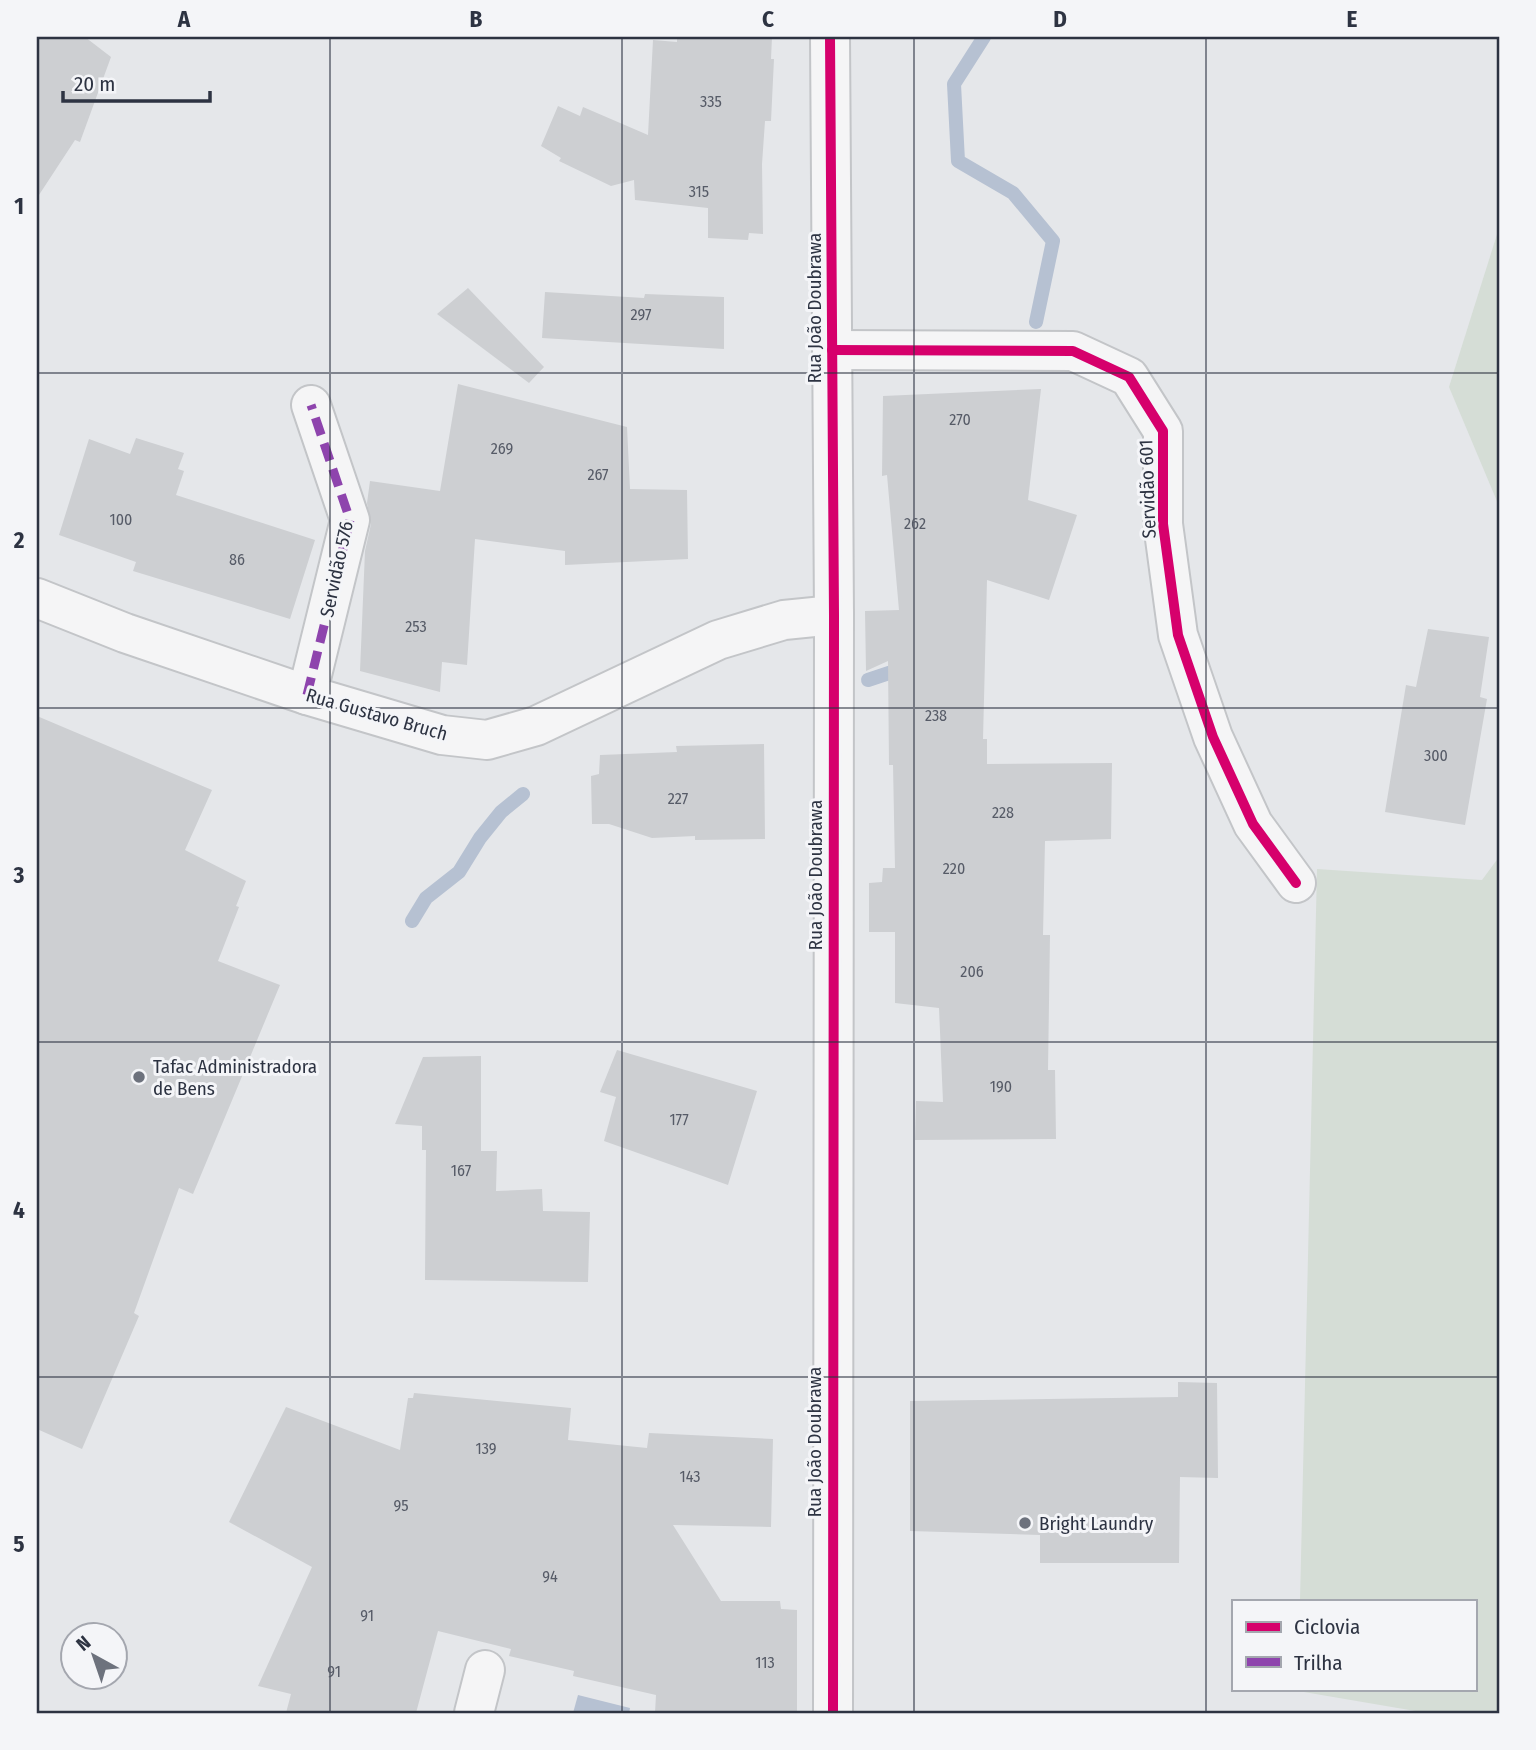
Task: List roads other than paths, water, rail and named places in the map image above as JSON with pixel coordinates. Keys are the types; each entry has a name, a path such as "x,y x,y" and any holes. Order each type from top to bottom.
{"street":[{"name":"Rua João Doubrawa","path":"830,37 834,615 833,1713"},
{"name":"Servidão 601","path":"832,350 1073,351 1129,377 1163,431 1163,524 1178,635 1213,737 1252,824 1296,883"},
{"name":"Servidão 576","path":"307,695 350,520 311,405"},
{"name":"Rua Gustavo Bruch","path":"37,598 125,633 307,695 442,735 487,740 536,726 718,640 784,620 834,615"},
{"path":"474,1713 485,1670"}],"water":[{"path":"578,1695 630,1708 629,1713 573,1713"}],"waterway":[{"path":"984,37 954,84 958,161 1013,193 1053,241 1036,322"},
{"path":"868,680 904,668"},
{"path":"412,921 426,898 459,872 480,838 501,812 523,794"}],"place":[{"name":"Tafac Administradora de Bens","path":"139,1077"},
{"name":"Bright Laundry","path":"1025,1523"}]}
